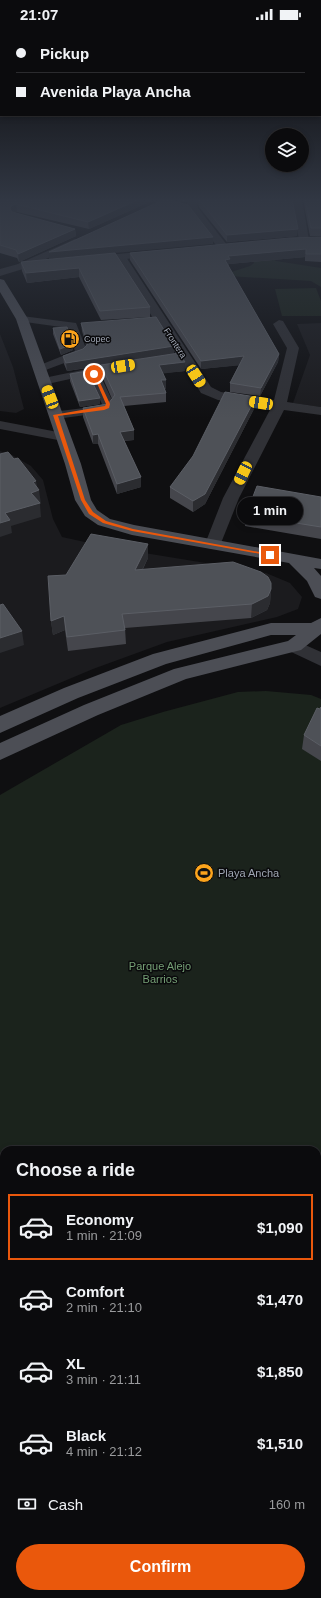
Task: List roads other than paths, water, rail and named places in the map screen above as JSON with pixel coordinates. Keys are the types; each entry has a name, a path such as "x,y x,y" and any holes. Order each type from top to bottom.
{"main road":[{"path":"2,289 22,319 56,415 62,437 73,464 83,500 91,513 104,522 132,530 321,564"},
{"path":"296,560 309,572 319,585 321,593"},
{"path":"0,752 91,710 181,674 294,646 317,626"},
{"path":"0,726 71,693 160,659 271,629 317,626"}],"street":[{"name":"Frontera","path":"130,272 184,357 206,390 211,394 279,406 321,411"},
{"path":"213,544 231,498 279,406 293,348 279,324"},
{"path":"0,425 62,437"},
{"path":"294,646 321,660"}],"lane":[{"path":"22,319 72,325 87,325"},
{"path":"146,322 161,320"},
{"path":"41,375 79,354 81,351 72,325"},
{"path":"169,359 184,357"},
{"path":"41,375 92,371 108,368"},
{"path":"56,415 104,409 107,407 108,404 92,371"}],"place":[{"name":"Copec","path":"70,339"},
{"name":"Playa Ancha","path":"204,873"}],"park label":[{"name":"Parque Alejo Barrios","path":"160,972"}]}
